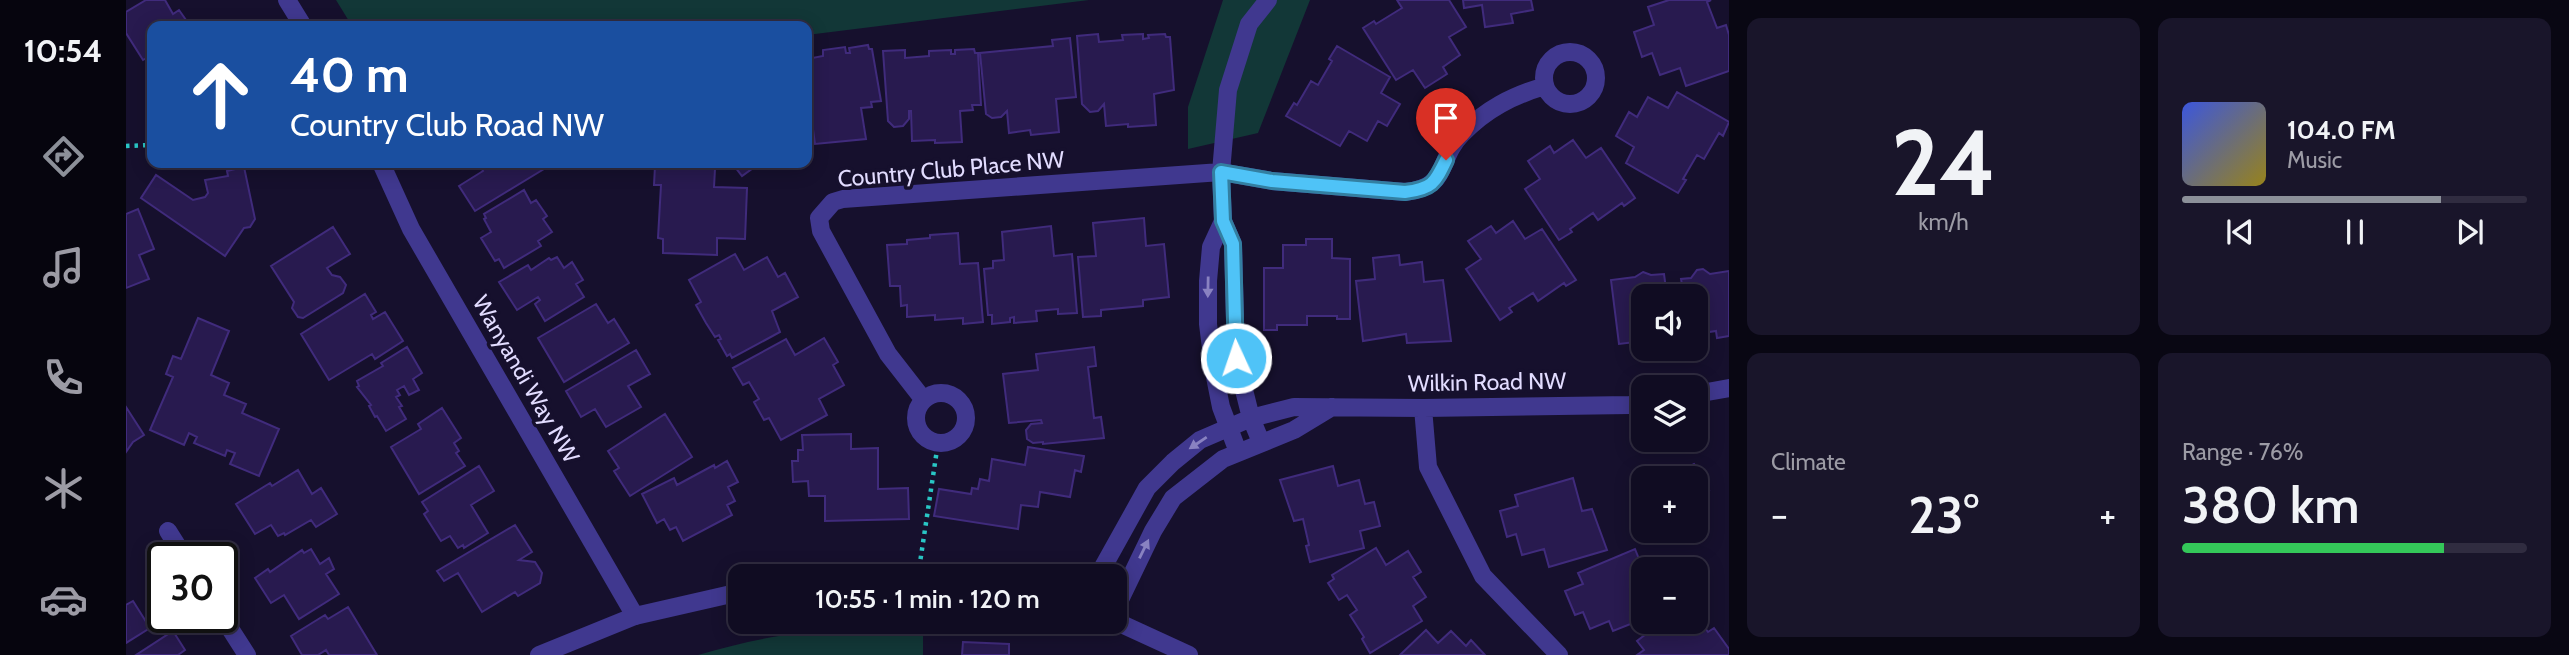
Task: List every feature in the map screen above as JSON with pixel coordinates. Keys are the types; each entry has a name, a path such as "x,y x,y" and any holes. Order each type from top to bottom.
{"street":[{"path":"287,0 300,21"},
{"path":"1261,442 1251,418 1236,358 1233,244 1223,221 1221,172 1228,90 1249,24 1268,0"},
{"name":"Country Club Place NW","path":"923,399 888,354 821,231 820,218 832,202 843,199 1221,172 1272,181 1421,191 1435,183 1458,137 1478,119 1517,94 1545,86"},
{"name":"Wanyandi Way NW","path":"383,168 411,229 635,616"},
{"path":"1223,221 1212,247 1208,317 1213,372 1238,452"},
{"path":"1708,392 1729,388"},
{"path":"947,393 955,397 965,411 965,428 954,440 938,443 930,441 918,430 916,414 923,399 930,394 947,393"},
{"name":"Wilkin Road NW","path":"1105,564 1147,488 1172,462 1200,440 1251,418 1294,407 1631,405"},
{"path":"1127,585 1153,531 1173,498 1223,459 1294,430 1332,407"},
{"path":"1423,408 1428,467 1483,576 1559,655"},
{"path":"168,531 175,542"},
{"path":"539,655 635,616 728,595"},
{"path":"1127,627 1189,655"},
{"path":"233,633 247,655"}],"path":[{"path":"126,146 147,145"},
{"path":"920,564 938,443"}],"green space":[{"path":"336,0 1089,0 812,34 812,21 349,21"},
{"path":"1223,0 1310,0 1258,133 1188,149 1188,107"},
{"path":"795,634 923,634 923,655 698,655"}],"building":[{"path":"146,0 165,0 173,14 179,10 186,20 147,21 147,58 143,60 126,33 126,12"},
{"path":"1397,0 1449,0 1466,27 1449,37 1460,55 1443,67 1447,74 1425,88 1413,70 1396,80 1363,28 1374,21 1376,24 1402,8"},
{"path":"1463,0 1531,0 1533,10 1511,14 1513,23 1485,27 1482,5 1464,8"},
{"path":"1669,0 1711,0 1707,2 1717,28 1726,25 1729,35 1729,71 1686,86 1680,68 1660,75 1652,53 1642,57 1634,32 1654,25 1648,7"},
{"path":"1098,34 1099,42 1123,40 1122,35 1143,34 1143,39 1149,38 1148,35 1165,34 1170,37 1174,90 1154,94 1156,125 1106,126 1104,104 1098,111 1090,112 1082,104 1077,36"},
{"path":"1070,38 1076,97 1056,99 1059,132 1031,135 1030,130 1009,133 1007,111 1001,117 992,118 986,114 980,53 1053,46 1052,40"},
{"path":"868,45 869,49 872,49 881,101 871,102 872,107 861,108 866,139 815,144 812,122 812,58 823,56 823,50 845,47 846,53 850,53 849,48"},
{"path":"1337,46 1390,77 1381,93 1400,104 1387,126 1378,121 1367,141 1349,131 1340,146 1286,116 1294,103 1297,105 1311,81 1318,85"},
{"path":"974,49 975,53 978,53 981,105 972,105 973,110 960,111 962,142 912,141 911,111 903,126 894,127 888,121 883,51 905,50 905,58 929,56 929,51 951,50 951,54 955,54 955,50"},
{"path":"1677,92 1729,122 1723,136 1719,133 1704,159 1697,155 1678,193 1626,163 1634,147 1616,136 1629,112 1637,117 1648,97 1668,108"},
{"path":"1573,140 1586,158 1601,148 1635,198 1624,206 1622,203 1598,220 1593,213 1559,240 1525,189 1540,179 1528,161 1550,146 1554,153"},
{"path":"244,168 255,219 250,227 244,228 225,256 141,198 156,175 193,200 205,197 208,193 205,180 228,176 227,171"},
{"path":"482,168 544,169 475,211 459,186 483,171"},
{"path":"655,168 715,169 714,187 747,188 745,239 717,238 717,255 663,253 663,239 658,238 661,185 654,185"},
{"path":"736,168 753,168 742,176"},
{"path":"524,190 531,203 536,200 547,216 543,219 552,232 538,241 541,246 504,268 499,259 495,261 481,238 491,232 484,214"},
{"path":"138,209 154,249 139,255 149,279 126,288 126,214"},
{"path":"1144,218 1146,246 1164,244 1169,297 1143,300 1143,306 1101,310 1101,316 1083,317 1078,257 1096,256 1093,223"},
{"path":"1513,221 1525,239 1542,229 1576,280 1566,286 1564,283 1538,301 1533,293 1509,308 1512,312 1500,320 1466,269 1481,259 1468,241 1491,226 1496,233"},
{"path":"1051,226 1054,256 1072,254 1077,313 1058,314 1058,309 1036,311 1037,321 1014,323 1014,317 1010,318 1010,322 992,324 992,315 988,315 984,269 993,268 993,261 1004,260 1002,232"},
{"path":"333,227 350,254 327,268 346,285 343,293 303,318 298,317 292,308 294,302 271,266"},
{"path":"958,233 960,264 978,263 983,322 963,324 963,318 935,320 935,315 907,317 907,305 901,306 900,286 890,286 887,245 907,244 907,240 930,238 930,235"},
{"path":"1306,239 1332,239 1332,258 1350,259 1350,319 1307,316 1307,325 1277,325 1277,330 1264,330 1264,268 1283,268 1283,245 1306,245"},
{"path":"735,254 744,270 767,257 778,277 785,273 798,297 772,311 780,332 732,358 730,354 727,356 718,340 721,339 719,335 715,337 696,305 701,302 689,280"},
{"path":"1399,255 1400,265 1422,262 1424,282 1443,280 1451,341 1407,343 1406,334 1363,341 1356,281 1375,279 1373,258"},
{"path":"557,257 564,268 572,262 583,280 576,284 584,297 545,321 535,304 540,300 538,297 517,310 499,282 528,265 531,270 549,258 551,260"},
{"path":"1703,269 1710,274 1729,271 1729,336 1717,338 1716,331 1708,332 1708,284 1682,284 1681,279 1691,278 1697,270"},
{"path":"1643,272 1651,275 1664,274 1665,284 1631,284 1631,342 1619,344 1611,280 1635,277"},
{"path":"365,294 376,312 371,315 373,319 385,312 403,341 375,359 372,354 329,380 301,334"},
{"path":"596,304 608,323 614,319 629,343 564,382 538,338"},
{"path":"198,318 229,331 211,375 229,383 224,395 246,404 242,413 279,429 259,476 230,464 235,453 227,450 225,456 194,443 197,437 189,433 184,445 150,430 173,377 166,374 173,356 181,359"},
{"path":"824,338 838,362 833,365 844,385 819,399 827,415 781,440 769,418 764,420 754,402 759,399 749,382 743,385 733,368 786,339 795,355"},
{"path":"407,347 422,373 413,379 419,390 409,395 404,386 397,390 400,395 396,397 402,406 399,407 406,419 386,431 357,387 357,381 383,366 381,363"},
{"path":"1094,347 1096,366 1088,367 1094,418 1101,417 1104,438 1033,443 1027,439 1026,430 1031,424 1042,423 1041,420 1009,423 1003,374 1038,370 1036,354"},
{"path":"636,350 650,374 628,386 641,407 606,427 595,409 581,417 566,391"},
{"path":"126,407 144,435 133,442 126,452"},
{"path":"442,408 461,438 454,443 459,451 456,453 465,466 419,494 391,447 421,429 418,424"},
{"path":"665,414 692,457 630,496 614,471 619,468 608,451"},
{"path":"851,434 851,449 878,448 878,489 908,488 909,519 825,521 825,496 809,496 808,481 793,482 792,461 798,461 798,450 803,450 802,435"},
{"path":"1028,447 1084,456 1081,472 1075,470 1070,497 1040,492 1038,507 1021,505 1018,529 934,516 939,489 971,494 972,488 978,489 980,479 989,481 992,459 1025,465"},
{"path":"727,461 738,482 728,487 735,501 727,505 732,515 683,541 676,527 670,530 664,519 657,523 642,494 674,478 677,485"},
{"path":"479,466 494,491 471,505 488,533 464,548 463,545 458,548 450,536 441,541 424,514 428,511 422,502"},
{"path":"1333,466 1338,486 1359,480 1365,504 1374,502 1380,526 1360,531 1364,548 1310,562 1303,519 1294,521 1280,480"},
{"path":"298,470 312,494 321,488 337,514 316,527 311,520 285,535 284,533 278,536 271,525 255,534 236,504"},
{"path":"1573,478 1582,511 1592,509 1607,550 1549,567 1544,549 1522,555 1516,534 1507,537 1500,511 1518,506 1515,495"},
{"path":"515,525 532,552 519,560 535,562 542,573 540,583 518,596 515,592 482,612 458,573 444,581 437,571"},
{"path":"1376,548 1386,565 1408,551 1421,572 1413,577 1426,597 1413,606 1422,621 1370,653 1362,639 1364,637 1350,615 1357,610 1347,595 1339,600 1328,583 1334,579 1332,575"},
{"path":"311,549 320,564 329,558 334,569 326,574 339,594 299,619 284,595 271,603 255,578 268,569 270,572 302,550 304,553"},
{"path":"1635,549 1638,557 1631,557 1631,624 1613,631 1609,621 1590,629 1583,612 1575,615 1565,591 1583,584 1578,573"},
{"path":"133,601 147,623 147,630 126,643 126,605"},
{"path":"348,607 377,655 329,655 326,650 318,655 302,655 291,636 325,615 328,619"},
{"path":"1714,628 1729,649 1729,655 1637,655 1644,650 1637,641 1646,634 1708,634"},
{"path":"1426,630 1438,643 1451,631 1466,646 1471,640 1485,655 1400,655"},
{"path":"170,633 174,633 185,650 178,655 136,655"},
{"path":"963,642 1009,644 1009,655 962,655"}],"route":[{"path":"1236,358 1233,244 1223,221 1221,172 1272,181 1405,192 1421,191 1435,183 1446,160"}]}
